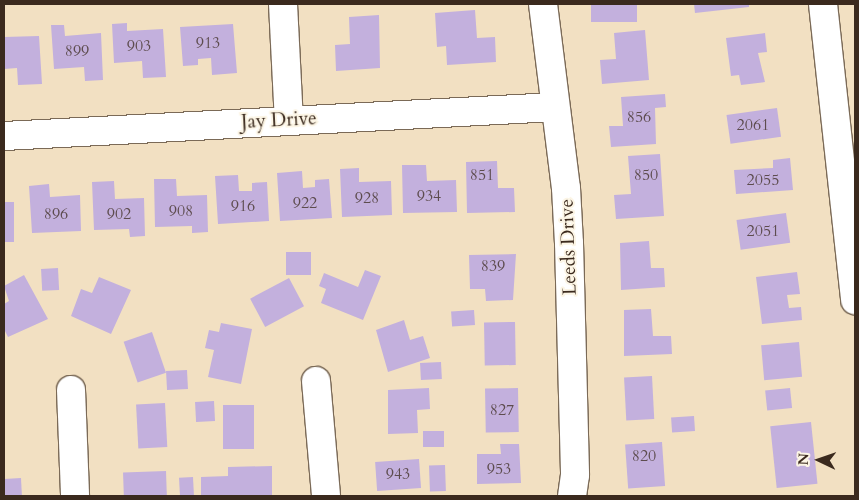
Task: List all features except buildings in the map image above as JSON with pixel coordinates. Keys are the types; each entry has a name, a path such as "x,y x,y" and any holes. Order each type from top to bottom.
{"street":[{"path":"283,4 289,121"},
{"name":"Leeds Drive","path":"543,4 570,243 573,494"},
{"path":"823,4 855,300"},
{"name":"Jay Drive","path":"4,136 555,107"},
{"path":"316,381 326,496"},
{"path":"71,390 75,496"}]}
